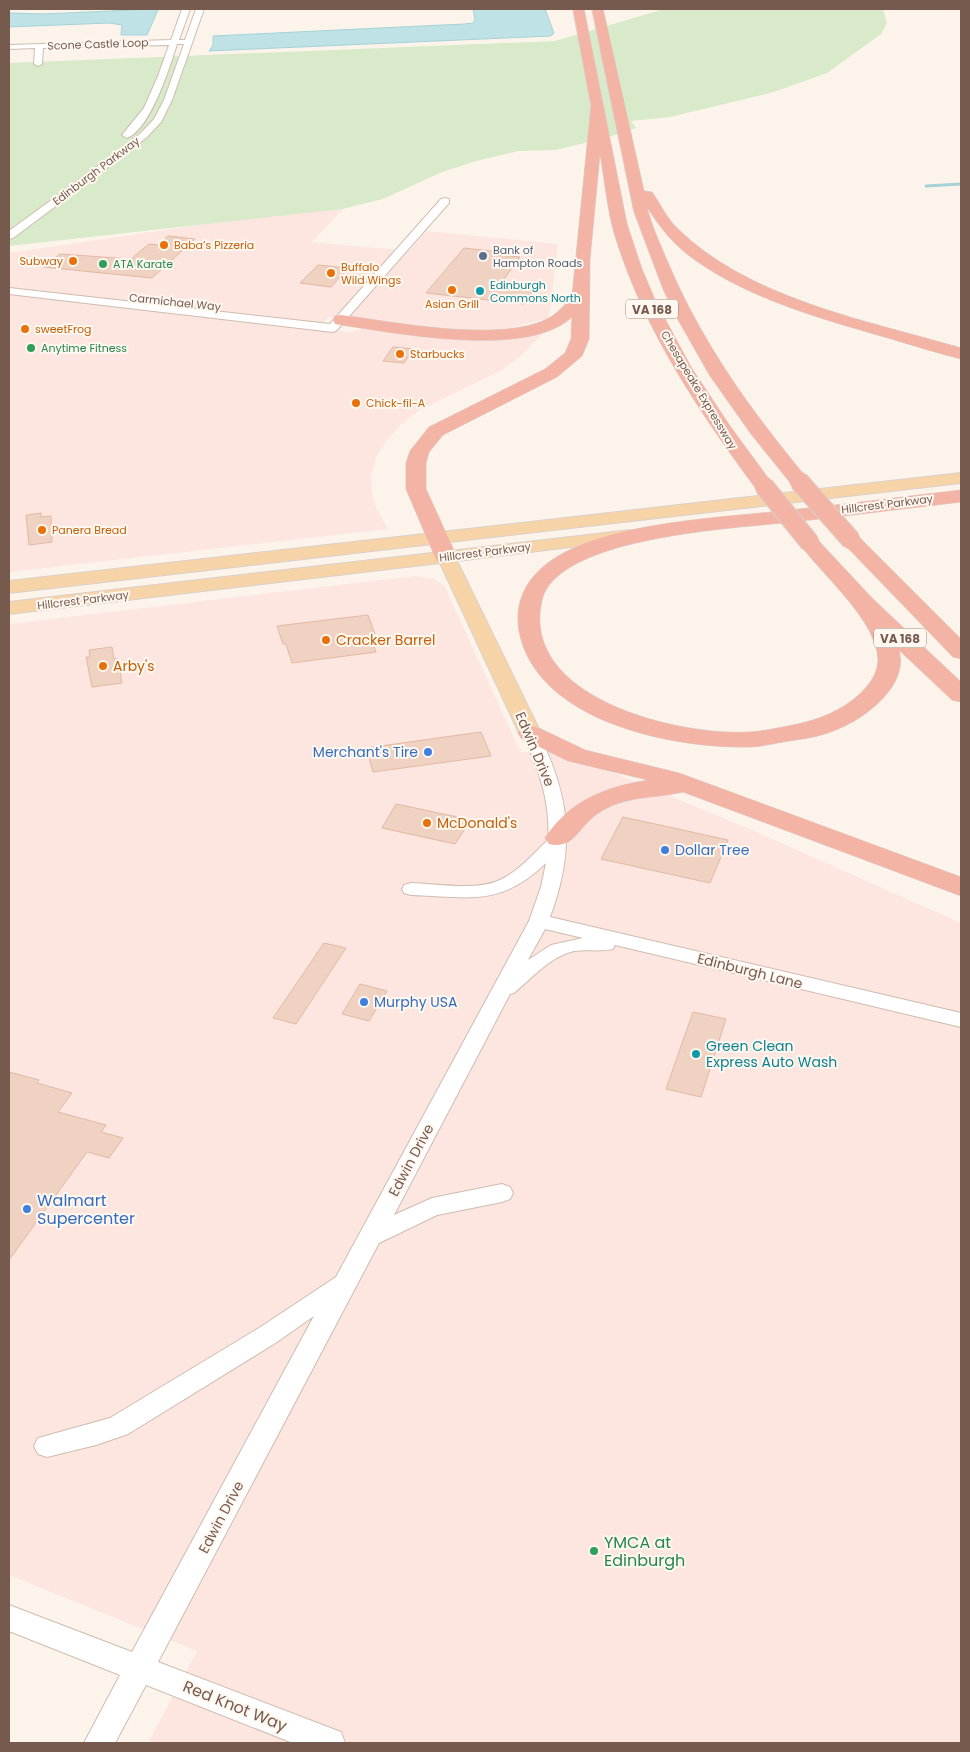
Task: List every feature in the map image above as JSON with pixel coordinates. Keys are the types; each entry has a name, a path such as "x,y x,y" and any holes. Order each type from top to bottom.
{"highway":[{"name":"Chesapeake Expressway","path":"578,9 623,236 633,267 652,309 703,400 738,452 764,486 841,579 908,646 961,695"},
{"name":"Chesapeake Expressway","path":"597,9 641,212 666,280 686,320 740,405 799,481 851,540 961,652"},
{"path":"441,547 416,489 416,464 420,452 436,431 453,420 551,373 573,356 580,339 582,258 589,207 597,107"},
{"path":"627,144 651,203 662,222 686,245 706,260 758,288 798,304 961,354"},
{"path":"337,324 456,334 493,334 529,330 551,324 567,313 581,296"},
{"name":"Hillcrest Parkway","path":"650,532 961,496"},
{"path":"650,532 574,556 554,569 539,583 530,602 529,624 534,641 546,666 562,684 592,705 636,725 691,737 744,740 809,730 838,721 862,705 877,692 884,678 890,658 876,620 841,579"},
{"path":"530,733 577,756 670,778 961,887"},
{"path":"558,839 580,814 610,798 659,786 679,786 704,790"}],"main road":[{"name":"Hillcrest Parkway","path":"9,608 441,547 961,478"},
{"name":"Hillcrest Parkway","path":"9,587 441,547 650,532"},
{"name":"Edwin Drive","path":"441,547 530,733"}],"street":[{"name":"Edinburgh Parkway","path":"117,143 138,123 149,108 186,9"},
{"name":"Edinburgh Parkway","path":"9,236 124,151 149,130 166,105 200,9"},
{"name":"Scone Castle Loop","path":"9,47 188,42"},
{"path":"38,64 39,46"},
{"path":"337,324 445,201"},
{"name":"Carmichael Way","path":"9,284 337,324"},
{"name":"Carmichael Way","path":"9,291 337,324"},
{"name":"Edwin Drive","path":"99,1743 539,921 552,884 558,839 556,803 552,784 530,733"},
{"path":"411,889 476,890 498,887 516,878 558,839"},
{"name":"Edinburgh Lane","path":"539,921 961,1020"},
{"path":"502,992 553,952 567,946 583,944 638,944"},
{"path":"371,1236 432,1207 502,1193"},
{"path":"47,1446 96,1434 119,1426 268,1335 345,1283"},
{"name":"Red Knot Way","path":"9,1618 330,1743"}],"shaded area":[{"path":"346,206 312,242 409,251 426,231 558,244 549,318 506,329 471,331 329,317 317,328 348,332 369,328 446,337 547,329 522,355 502,370 418,411 387,440 376,457 371,477 372,495 377,510 388,529 9,572 9,253 294,211"},
{"path":"415,576 433,579 444,585 521,753 563,746 607,770 752,830 961,923 961,1743 156,1743 149,1741 197,1651 9,1575 9,624"}],"green space":[{"path":"664,9 883,9 887,23 881,34 827,73 774,92 670,117 631,121 636,128 602,139 555,150 519,151 476,161 442,172 383,199 342,209 9,246 9,63 555,41"}],"water":[{"path":"473,9 545,9 554,33 551,36 209,51 213,45 213,36 464,24 473,23 475,20"},
{"path":"158,10 147,35 121,35 122,25 109,23 9,27 9,13 44,14"}],"building":[{"path":"168,236 195,239 152,278 43,267 60,254 131,259 149,244 158,245"},
{"path":"464,248 499,252 497,255 520,257 499,286 534,289 524,304 426,293"},
{"name":"Buffalo Wild Wings","path":"318,265 348,268 331,287 300,283"},
{"name":"Starbucks","path":"393,347 414,349 404,363 383,361"},
{"name":"Panera Bread","path":"41,513 41,517 51,516 52,542 29,545 26,515"},
{"name":"Cracker Barrel","path":"368,615 375,634 370,635 376,652 292,663 286,644 283,644 277,626"},
{"name":"Arby's","path":"112,647 114,659 118,659 122,683 92,687 86,657 90,657 89,650"},
{"name":"Merchant's Tire","path":"481,732 491,756 373,772 366,748"},
{"name":"McDonald's","path":"396,804 470,821 455,844 382,828"},
{"name":"Dollar Tree","path":"623,817 728,840 710,883 601,859"},
{"path":"324,943 346,948 296,1024 273,1018"},
{"name":"Murphy USA","path":"360,984 387,991 369,1021 342,1014"},
{"name":"Green Clean Express Auto Wash","path":"693,1012 726,1019 701,1097 666,1089"},
{"name":"Walmart Supercenter","path":"9,1072 39,1080 37,1083 72,1093 58,1112 106,1125 101,1132 123,1138 109,1158 87,1152 9,1260"}],"waterway":[{"path":"926,186 961,184"}],"place":[{"name":"Baba’s Pizzeria","path":"164,245"},
{"name":"Bank of Hampton Roads","path":"483,256"},
{"name":"Subway","path":"73,261"},
{"name":"ATA Karate","path":"103,264"},
{"name":"Buffalo Wild Wings","path":"331,273"},
{"name":"Asian Grill","path":"452,290"},
{"name":"Edinburgh Commons North","path":"480,291"},
{"name":"sweetFrog","path":"25,329"},
{"name":"Anytime Fitness","path":"31,348"},
{"name":"Starbucks","path":"400,354"},
{"name":"Chick-fil-A","path":"356,403"},
{"name":"Panera Bread","path":"42,530"},
{"name":"Cracker Barrel","path":"326,640"},
{"name":"Arby's","path":"103,666"},
{"name":"Merchant's Tire","path":"428,752"},
{"name":"McDonald's","path":"427,823"},
{"name":"Dollar Tree","path":"665,850"},
{"name":"Murphy USA","path":"364,1002"},
{"name":"Green Clean Express Auto Wash","path":"696,1054"},
{"name":"Walmart Supercenter","path":"27,1209"},
{"name":"YMCA at Edinburgh","path":"594,1551"}]}
